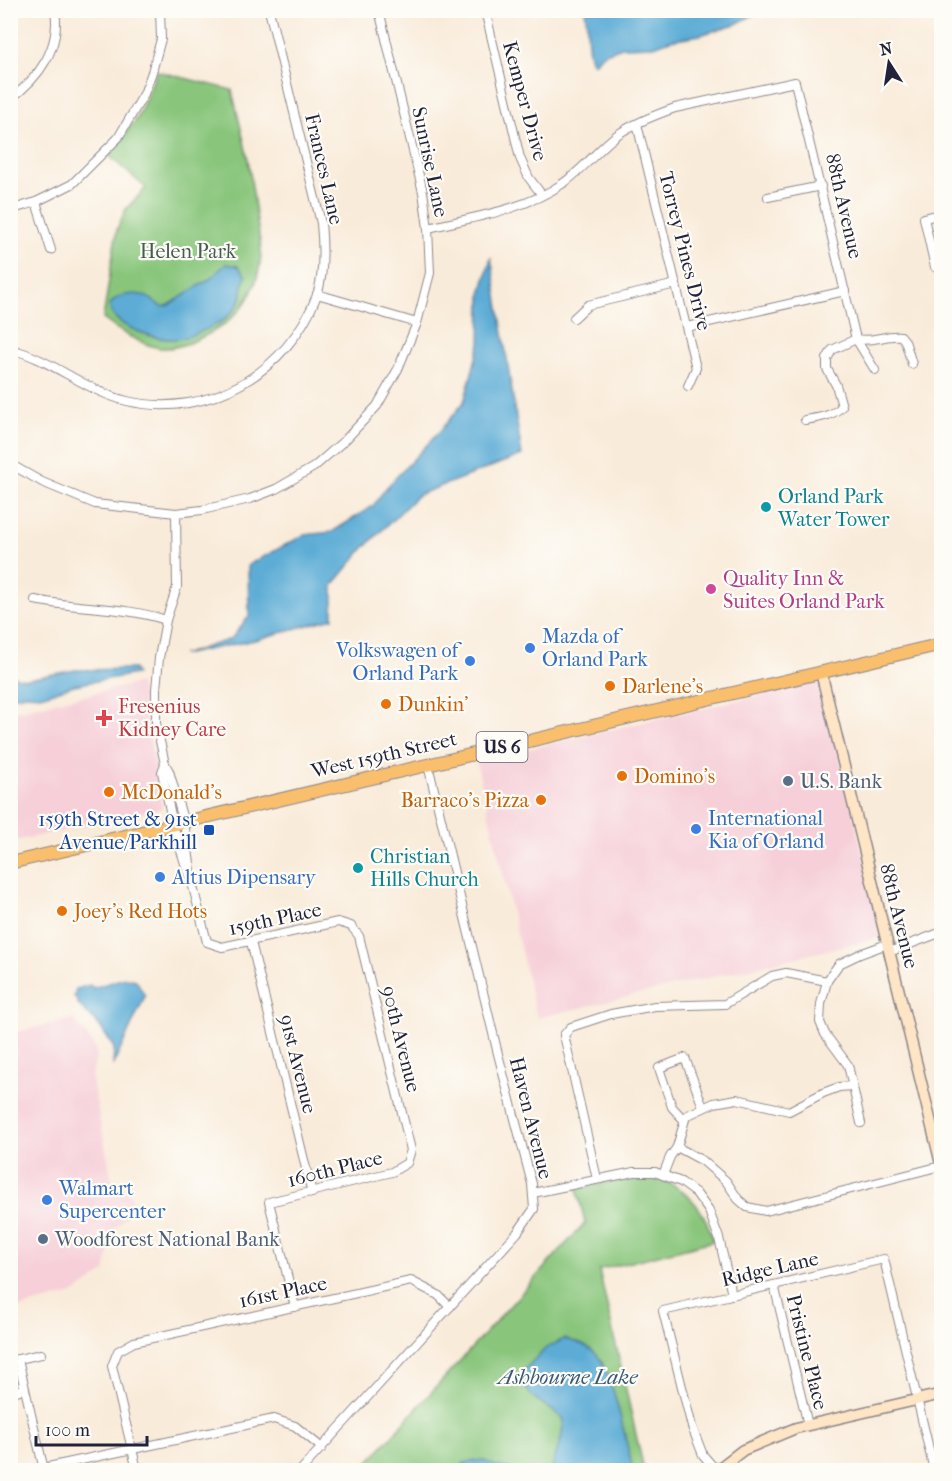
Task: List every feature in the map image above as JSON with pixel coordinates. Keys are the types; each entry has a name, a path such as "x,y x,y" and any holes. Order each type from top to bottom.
{"main road":[{"name":"West 159th Street","path":"10,863 942,644"}],"street":[{"path":"10,99 28,87 45,64 54,43 55,10"},
{"path":"10,210 36,202 72,184 106,151 130,119 144,94 161,39 160,10"},
{"name":"Frances Lane","path":"10,349 21,351 55,366 98,391 127,401 165,406 209,399 243,385 268,366 298,334 317,294 323,244 321,223 269,10"},
{"name":"Sunrise Lane","path":"10,464 42,482 95,504 176,513 222,507 276,489 314,467 346,439 377,406 398,369 417,323 430,273 428,228 423,192 379,10"},
{"name":"Kemper Drive","path":"485,10 520,158 529,178 542,195"},
{"name":"88th Avenue","path":"637,124 675,108 795,82 856,339 874,370"},
{"path":"428,228 513,208 542,195 563,184 617,135 637,124"},
{"name":"Torrey Pines Drive","path":"637,124 696,368 688,386"},
{"path":"768,197 821,186"},
{"path":"36,202 51,250"},
{"path":"935,267 924,218 942,214"},
{"path":"574,318 588,305 676,284"},
{"path":"687,327 845,291"},
{"path":"317,294 417,323"},
{"path":"805,420 827,415 839,410 842,406 836,385 827,369 827,359 832,350 856,339 865,341 894,335 901,336 912,364"},
{"path":"176,513 177,587 166,620 159,658 156,723 165,765 169,771 178,824"},
{"path":"35,600 76,608 123,609 166,620"},
{"name":"88th Avenue","path":"821,672 941,1167"},
{"name":"Haven Avenue","path":"301,1470 517,1233 534,1209 532,1184 428,765"},
{"name":"159th Place","path":"178,824 207,942 222,947 338,922 351,926"},
{"name":"90th Avenue","path":"351,926 360,936 411,1150 407,1163"},
{"path":"861,1123 848,1065 825,1034 820,1022 821,1004 827,981 839,964 860,954 942,932"},
{"name":"91st Avenue","path":"251,942 312,1193"},
{"path":"597,1179 564,1035 571,1027 611,1014 655,1006 725,1004 772,976 786,973 827,981"},
{"path":"684,1120 672,1107 659,1068 685,1058 703,1107"},
{"path":"663,1175 676,1147 686,1116 703,1107 736,1099 789,1110 823,1093 839,1087 852,1086"},
{"path":"676,1147 703,1161 726,1181 738,1199 747,1207 766,1211 941,1167"},
{"name":"160th Place","path":"296,1307 269,1202 392,1172 407,1163"},
{"path":"533,1193 634,1172 655,1172 681,1182 696,1193 709,1211 719,1238 732,1295"},
{"name":"Ridge Lane","path":"717,1470 703,1455 692,1427 663,1311 884,1259 918,1400"},
{"name":"161st Place","path":"132,1450 112,1366 118,1351 134,1341 411,1281 438,1295 450,1307"},
{"name":"Pristine Place","path":"774,1285 808,1425"},
{"path":"41,1354 14,1360 25,1389 44,1469"},
{"path":"10,1392 25,1389"},
{"path":"717,1470 743,1450 796,1428 942,1394"},
{"path":"918,1400 934,1470"},
{"path":"34,1470 274,1419 295,1426 322,1448"},
{"path":"132,1450 137,1470"}],"shaded area":[{"path":"821,681 883,937 537,1018 476,761"},
{"path":"140,683 162,808 11,842 11,712"},
{"path":"73,1019 92,1042 97,1055 91,1076 112,1180 132,1196 130,1213 114,1229 105,1272 73,1294 11,1310 11,1033"}],"green space":[{"name":"Helen Park","path":"157,71 232,90 248,159 261,249 260,265 251,293 234,316 196,340 165,348 138,340 103,319 117,229 126,209 146,188 109,156 138,117"},
{"path":"636,1176 664,1181 686,1194 703,1215 713,1241 599,1270 644,1470 361,1470 585,1223 577,1189"}],"water":[{"path":"585,10 805,11 757,13 736,24 700,35 670,40 654,46 622,47 603,54 593,64 589,52"},
{"path":"491,257 522,455 418,495 364,548 333,585 333,618 255,640 182,655 231,639 249,616 248,565 304,535 332,532 373,506 386,488 464,402 480,343 481,294"},
{"path":"226,264 238,266 246,276 242,296 223,320 196,334 177,339 152,336 125,325 113,315 110,309 114,300 131,294 145,296 162,307 169,305 210,279"},
{"path":"134,669 136,674 74,685 44,695 25,694 11,697 11,670 15,677 27,679 75,670"},
{"path":"124,978 136,980 145,996 113,1066 114,1048 99,1025 78,1004 74,996 76,989 90,985 93,988"},
{"name":"Ashbourne Lake","path":"564,1339 587,1347 601,1361 613,1390 633,1470 551,1470 561,1439 564,1420 531,1395 522,1372 546,1348"},
{"path":"482,1460 509,1468 509,1470 461,1470 464,1463"}],"place":[{"name":"Orland Park Water Tower","path":"766,507"},
{"name":"Quality Inn & Suites Orland Park","path":"711,589"},
{"name":"Mazda of Orland Park","path":"530,648"},
{"name":"Volkswagen of Orland Park","path":"470,661"},
{"name":"Darlene's","path":"610,686"},
{"name":"Dunkin'","path":"386,704"},
{"name":"Fresenius Kidney Care","path":"104,718"},
{"name":"Domino's","path":"622,776"},
{"name":"U.S. Bank","path":"788,781"},
{"name":"McDonald's","path":"109,792"},
{"name":"Barraco's Pizza","path":"541,800"},
{"name":"International Kia of Orland","path":"696,829"},
{"name":"159th Street & 91st Avenue/Parkhill","path":"209,830"},
{"name":"Christian Hills Church","path":"358,868"},
{"name":"Altius Dipensary","path":"160,877"},
{"name":"Joey's Red Hots","path":"62,911"},
{"name":"Walmart Supercenter","path":"47,1200"},
{"name":"Woodforest National Bank","path":"43,1239"}]}
